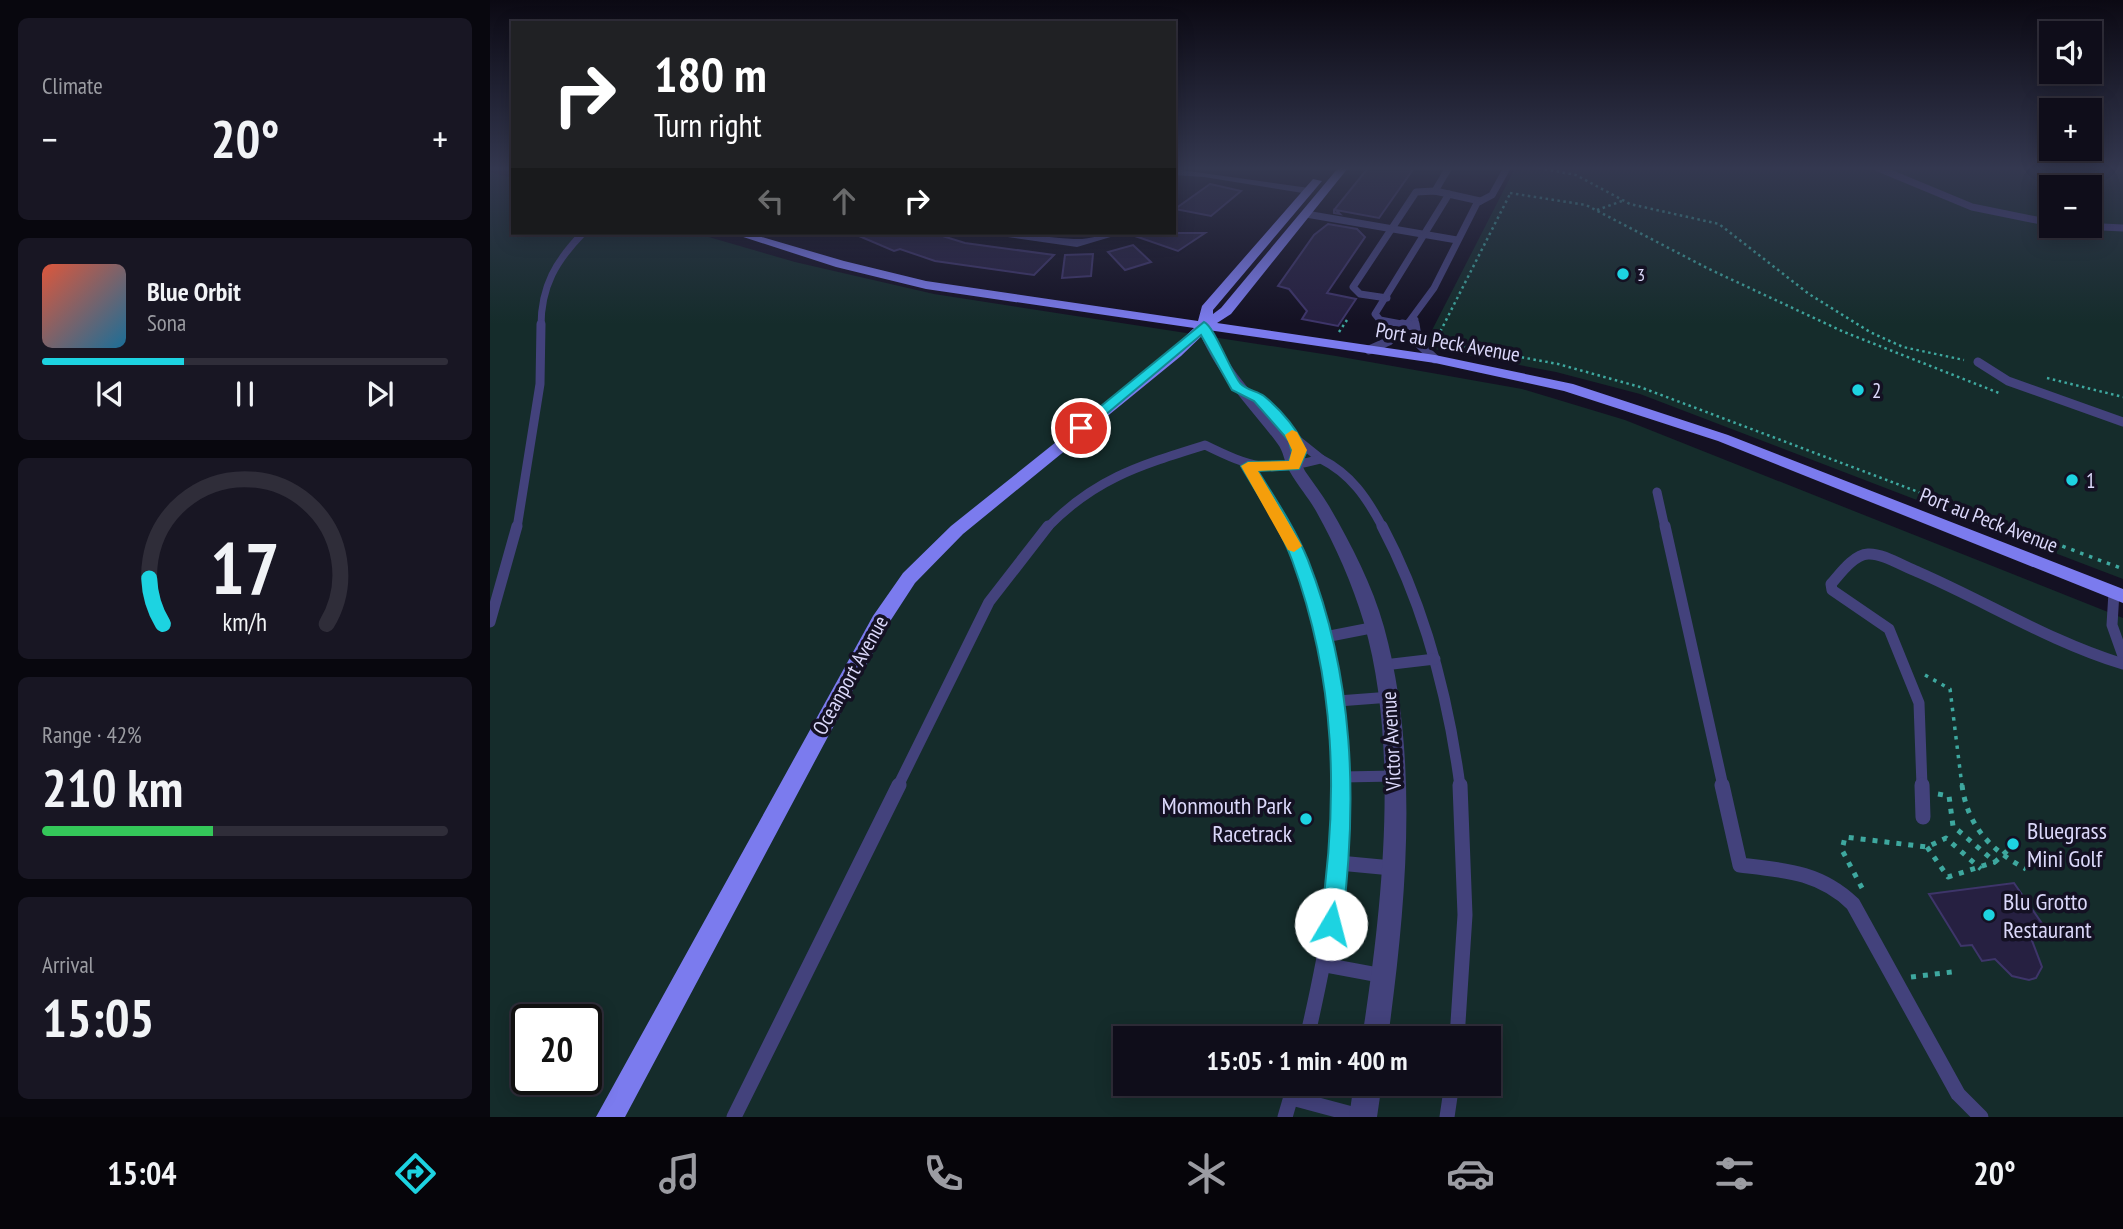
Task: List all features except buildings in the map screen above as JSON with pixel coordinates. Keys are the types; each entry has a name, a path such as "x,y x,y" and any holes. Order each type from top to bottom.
{"main road":[{"path":"1204,326 1207,309 1284,220"},
{"path":"1204,326 1226,312 1301,220"},
{"name":"Port au Peck Avenue","path":"744,235 840,264 926,285 1435,359 1568,387 1681,422 2118,594"},
{"name":"Oceanport Avenue","path":"610,1117 854,668 909,578 957,530 1176,353 1204,326"}],"street":[{"path":"1016,235 1077,243 1110,235"},
{"name":"Victor Avenue","path":"1204,326 1212,346 1237,387 1285,443 1294,466 1319,502 1362,584 1376,627 1391,697 1395,776 1392,868 1384,976 1377,1026"},
{"name":"Victor Avenue","path":"1237,387 1259,398 1296,439"},
{"path":"1294,466 1299,453 1296,439"},
{"path":"1363,1117 1366,1096"}],"lane":[{"path":"1341,220 1457,240"},
{"path":"1387,298 1360,293 1353,287 1397,220"},
{"path":"1396,338 1400,328 1375,316 1433,220"},
{"path":"1369,350 1396,338 1413,324 1469,220"},
{"path":"2102,227 2123,228"},
{"path":"490,622 518,524 531,456 540,384 541,306 548,278 561,256 581,235"},
{"path":"1390,322 1413,324"},
{"path":"1413,324 1418,346 1435,359"},
{"path":"1978,362 2008,381 2123,422"},
{"name":"Victor Avenue","path":"1296,439 1321,459 1345,472 1391,543 1423,619 1435,659 1452,721 1466,835 1468,900 1459,1026"},
{"path":"734,1117 989,602 1032,542 1081,496 1117,474 1205,445 1248,466 1294,466 1321,459"},
{"path":"1248,466 1283,524 1300,559 1325,637 1338,701 1342,777 1339,863 1325,965 1310,1026"},
{"path":"1657,492 1740,865 1812,874 1827,879 1841,890 1853,904 1958,1094 1981,1117"},
{"path":"1923,817 1919,703 1906,670 1889,629 1832,590 1831,584 1856,558 1867,554 1906,566 2083,652 2123,664"},
{"path":"2118,594 2111,613 2114,638 2123,656"},
{"path":"1325,637 1376,627"},
{"path":"1384,665 1435,659"},
{"path":"1338,701 1391,697"},
{"path":"1342,777 1395,776"},
{"path":"1339,863 1392,868"},
{"path":"1325,965 1384,976"},
{"path":"1285,1117 1292,1096"},
{"path":"1309,1096 1363,1117"},
{"path":"1447,1117 1450,1096"}],"path":[{"path":"1435,342 1496,220"},
{"path":"1616,220 1709,269 1833,327 2002,395"},
{"path":"1703,220 1719,224 1820,302"},
{"path":"1338,334 1347,320"},
{"path":"2071,550 2123,569"},
{"path":"1906,670 1938,680 1950,689 1967,814 1979,831 2025,869"},
{"path":"1923,792 1949,796 1952,826 1995,862"},
{"path":"1864,891 1842,850 1845,837 1927,847 1947,838 1981,869"},
{"path":"1927,847 1948,877 1981,869 2006,852"},
{"path":"1910,975 1952,972"}],"green space":[{"name":"Monmouth Park Racetrack","path":"490,220 511,220 511,235 702,235 795,262 934,294 1336,356 1522,389 1625,420 2123,618 2123,1117 490,1117"},
{"path":"1488,220 2039,220 2039,238 2102,238 2102,220 2123,220 2123,579 1640,394 1556,372 1434,349 1425,344"}],"slow traffic":[{"path":"1292,435 1300,450 1294,466 1248,466 1294,546"}],"place":[{"name":"3","path":"1623,274"},
{"name":"2","path":"1858,390"},
{"name":"1","path":"2072,480"},
{"name":"Monmouth Park Racetrack","path":"1306,819"},
{"name":"Bluegrass Mini Golf","path":"2013,844"},
{"name":"Blu Grotto Restaurant","path":"1989,915"}],"route":[{"path":"1081,428 1176,353 1204,326 1212,346 1237,387 1259,398 1296,439 1299,453 1294,466 1248,466 1283,524 1300,559 1325,637 1338,701 1342,777 1339,863 1331,924"}]}
